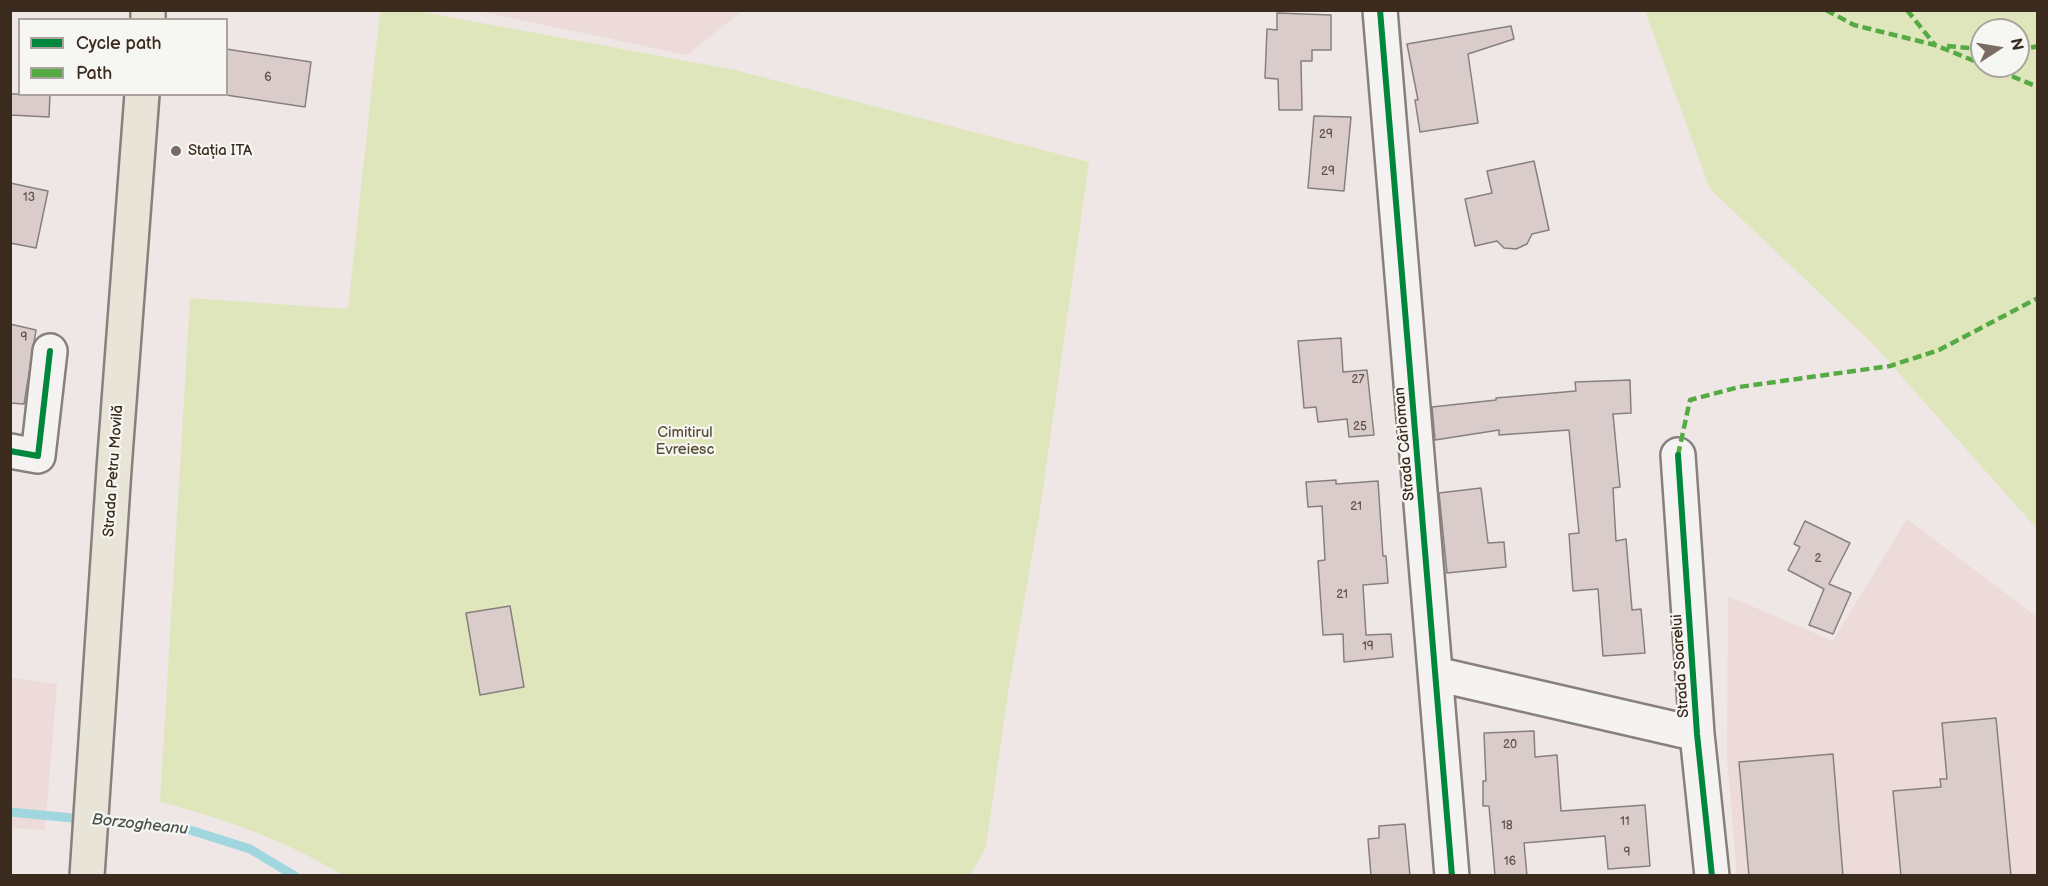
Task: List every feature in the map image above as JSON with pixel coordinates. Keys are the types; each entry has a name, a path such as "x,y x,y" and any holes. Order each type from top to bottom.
{"main road":[{"name":"Strada Petru Movilă","path":"88,862 142,96"}],"street":[{"name":"Strada Cârloman","path":"1380,10 1452,876"},
{"path":"24,454 50,351"},
{"name":"Strada Soarelui","path":"1678,455 1697,734 1712,876"},
{"name":"Strada Soarelui","path":"1436,674 1697,734"}],"shaded area":[{"path":"742,10 687,55 478,11"},
{"path":"1907,519 2037,617 2037,875 1737,875 1727,757 1728,596 1833,641"},
{"path":"11,678 57,684 45,830 11,828"}],"green space":[{"name":"Cimitirul Evreiesc","path":"380,11 417,11 735,70 1089,162 1040,510 1008,693 986,846 971,875 342,875 277,841 208,816 160,802 190,298 348,309"},
{"path":"1645,11 2037,11 2037,529 1872,343 1710,189"}],"building":[{"path":"1277,13 1331,15 1331,50 1312,50 1312,61 1301,61 1302,110 1279,110 1278,79 1265,78 1267,29 1277,30"},
{"path":"1511,26 1514,39 1468,54 1478,123 1420,132 1415,100 1418,100 1407,44"},
{"path":"228,49 311,62 305,107 228,95"},
{"path":"10,94 50,96 49,117 10,115"},
{"path":"1314,116 1351,117 1344,191 1308,188"},
{"path":"1534,161 1549,230 1532,234 1527,244 1516,249 1504,248 1497,241 1475,246 1465,199 1492,193 1487,171"},
{"path":"10,183 48,191 36,248 10,243"},
{"path":"10,324 36,330 24,404 10,403"},
{"path":"1341,338 1343,372 1367,370 1374,435 1349,437 1347,419 1318,422 1316,407 1304,408 1298,341"},
{"path":"1630,380 1631,413 1613,414 1620,487 1613,488 1616,541 1626,539 1632,610 1641,609 1645,653 1603,656 1598,589 1573,591 1569,534 1579,533 1569,430 1499,435 1499,430 1435,440 1432,407 1496,400 1496,398 1576,391 1575,382"},
{"path":"1336,480 1336,484 1378,481 1383,556 1386,556 1388,583 1363,585 1366,635 1391,634 1393,657 1344,662 1343,634 1323,635 1318,561 1325,560 1322,506 1308,507 1306,482"},
{"path":"1481,488 1488,543 1504,542 1506,567 1447,573 1439,493"},
{"path":"1805,521 1850,543 1829,584 1851,593 1833,634 1809,625 1824,589 1788,570 1800,547 1794,544"},
{"path":"510,606 524,687 480,695 466,613"},
{"path":"1996,718 2011,876 1901,876 1893,791 1941,787 1940,779 1947,779 1942,723"},
{"path":"1534,731 1535,757 1557,755 1561,811 1645,805 1650,866 1608,869 1605,836 1524,843 1527,876 1495,876 1489,806 1483,806 1483,781 1486,781 1484,733"},
{"path":"1833,754 1843,876 1749,876 1739,762"},
{"path":"1405,824 1410,876 1371,876 1368,839 1379,838 1379,826"}],"waterway":[{"name":"Borzogheanu","path":"10,812 187,829 250,849 295,876"}],"marked path":[{"path":"1826,10 1854,25 1935,45 1970,59"},
{"path":"1907,10 1935,45"},
{"path":"1947,46 1970,48"},
{"path":"2030,48 2038,46"},
{"path":"2016,78 2038,87"},
{"path":"1678,455 1690,400 1739,387 1890,366 1939,350 2038,298"}],"cycle path":[{"path":"1380,10 1452,876"},
{"path":"10,451 38,456 50,351"},
{"path":"1678,455 1697,734 1712,876"}],"place":[{"name":"Stația ITA","path":"176,151"}]}
